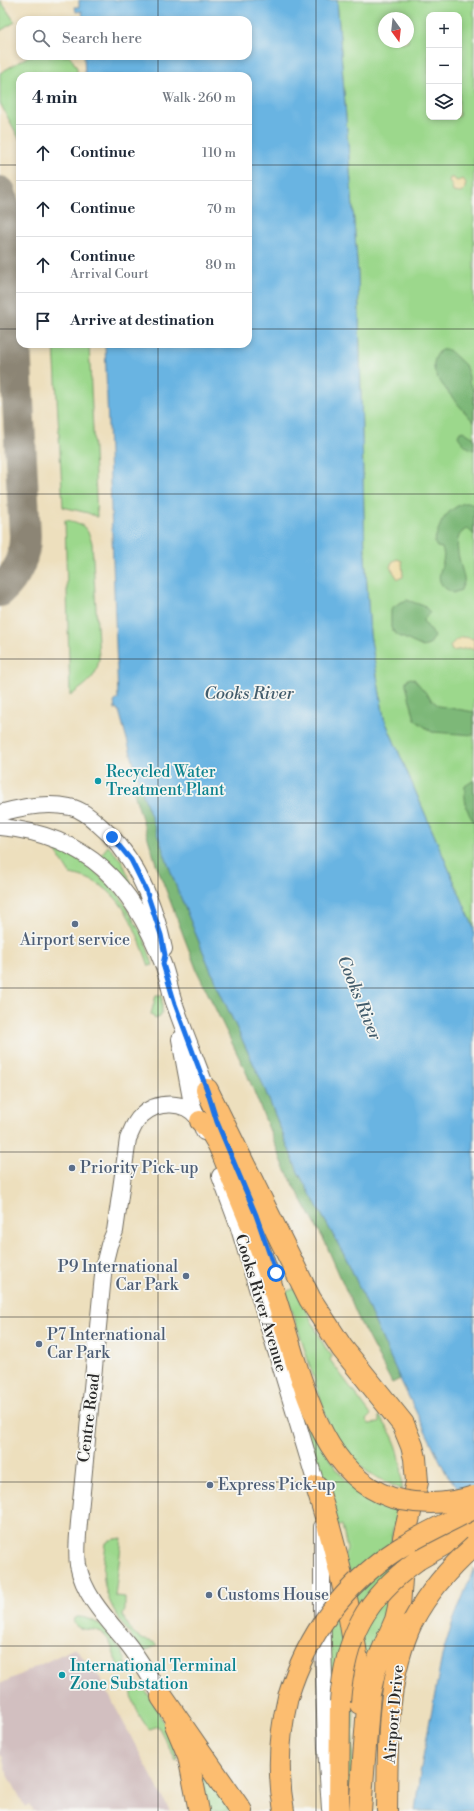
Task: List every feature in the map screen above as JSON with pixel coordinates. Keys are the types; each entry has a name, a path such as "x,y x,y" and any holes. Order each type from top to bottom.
{"highway":[{"path":"207,1090 310,1299 342,1348 403,1424 410,1440 415,1458 417,1482 404,1538 399,1607 396,1620 375,1668 369,1694 359,1811"},
{"path":"317,1487 338,1562 355,1652 361,1697 359,1811"},
{"path":"162,1697 226,1787 241,1811"}],"main road":[{"path":"207,1090 217,1122 272,1258 279,1285 289,1340"},
{"path":"198,1119 206,1126 215,1138 245,1211 265,1262 314,1416 335,1453 359,1479 378,1491 393,1498 421,1503 442,1503 474,1496"},
{"path":"284,1811 279,1761 283,1719 294,1677 312,1639 323,1621 350,1588 383,1560 411,1542 474,1510"},
{"path":"339,1811 340,1702 344,1666 348,1651 360,1621 380,1594 403,1571 430,1552 474,1528"},
{"name":"Airport Drive","path":"387,1811 393,1682 401,1649 422,1604 440,1579 474,1546"},
{"path":"162,1697 188,1756 199,1811"}],"street":[{"path":"0,813 23,808 51,806 70,807 88,816 104,829 131,860 146,890 161,935 165,955 163,964"},
{"path":"5,828 33,832 65,843 91,858 116,880 137,910 163,964 175,1004 207,1090"},
{"name":"Cooks River Avenue","path":"175,1004 192,1104 238,1225 317,1487 323,1540 322,1610 326,1747 330,1811"},
{"name":"Centre Road","path":"162,1697 127,1643 115,1630 87,1589 78,1564 77,1544 83,1473 89,1434 104,1265 109,1245 115,1231 126,1146 137,1120 151,1108 165,1104 178,1105 188,1109 198,1119"}],"shaded area":[{"path":"75,1648 99,1676 170,1811 33,1811 29,1804 25,1807 5,1769 2,1755 0,1756 0,1684"}],"green space":[{"path":"0,0 15,22 0,31"},
{"path":"337,0 474,0 474,928 384,718 370,634 365,555 358,274"},
{"path":"22,60 72,60 77,68 77,72 16,72 16,133 0,103 0,73"},
{"path":"54,348 89,348 97,517 88,513 63,507"},
{"path":"441,350 449,350 465,365 469,376 469,382 474,392 474,422 437,377 434,366 437,354"},
{"path":"463,431 474,438 474,450 467,447 459,438 458,436 460,432"},
{"path":"464,503 470,503 474,506 474,535 468,529 462,532 459,537 457,544 464,581 461,590 453,593 445,588 441,583 439,577 444,555 442,548 437,547 434,542 441,523 447,514 457,506"},
{"path":"65,520 75,522 83,526 86,529 92,543 99,658 96,671 90,680 70,696"},
{"path":"407,600 424,606 430,612 423,621 432,632 434,638 429,645 423,647 397,635 391,628 391,609 399,603"},
{"path":"410,678 414,679 439,706 474,712 474,735 432,732 415,720 406,685 406,681"},
{"path":"139,780 176,886 218,988 261,1080 298,1172 348,1262 400,1379 392,1383 360,1322 325,1242 285,1169 247,1074 197,971 156,864 131,783"},
{"path":"474,780 474,822 467,810 465,786"},
{"path":"48,846 73,856 90,867 120,896 144,938 153,965 149,966 131,921 123,907 101,886 87,879 70,874 56,852"},
{"path":"108,846 122,861 140,905 100,856"},
{"path":"156,995 162,995 162,1013 160,1017 155,1019 151,1014"},
{"path":"295,1288 325,1347 332,1356 330,1360 371,1415 366,1420 369,1424 379,1423 379,1416 391,1434 400,1460 402,1490 370,1474 359,1465 355,1468 329,1425 286,1292"},
{"path":"300,1408 308,1418 333,1464 350,1484 371,1498 401,1507 393,1529 389,1560 389,1612 368,1667 342,1560 347,1549 342,1525 334,1527"},
{"path":"122,1538 115,1596 125,1597 125,1610 123,1615 131,1631 140,1638 156,1644 156,1646 142,1652 113,1609 109,1600 103,1576 106,1543 110,1540"},
{"path":"338,1595 354,1708 351,1811 345,1811 331,1704 326,1596"},
{"path":"77,1617 96,1622 102,1627 121,1651 126,1667 119,1667 110,1643 105,1635 100,1632 77,1627 73,1620"},
{"path":"139,1686 150,1697 156,1707 178,1759 176,1760 158,1726 150,1729 141,1717 132,1695 132,1691"},
{"path":"202,1767 232,1811 207,1811 197,1770"}],"sand":[{"path":"450,178 457,181 463,179 466,183 464,191 460,193 453,192 449,181"},
{"path":"397,559 402,561 403,577 398,579 390,567 392,562"},
{"path":"464,637 474,639 474,650 469,648 452,651 450,646 458,639"}],"water":[{"name":"Cooks River","path":"79,0 337,0 358,274 365,555 370,634 384,718 474,928 474,1510 446,1473 400,1379 348,1262 298,1172 261,1080 218,988 176,886 140,786 119,711 115,709 114,702 118,699 105,348 252,348 252,72 85,72 84,60 252,60 252,16 83,16 82,11 76,12 75,7 79,7"},
{"path":"474,1568 474,1811 415,1811 420,1773 442,1656 452,1624"}],"taxiway":[{"path":"0,192 8,224 10,247 25,536 25,544 21,559 15,573 0,591"}],"place":[{"name":"Recycled Water Treatment Plant","path":"98,781"},
{"name":"Airport service","path":"75,924"},
{"name":"Priority Pick-up","path":"72,1168"},
{"name":"P9 International Car Park","path":"186,1276"},
{"name":"P7 International Car Park","path":"39,1344"},
{"name":"Express Pick-up","path":"210,1485"},
{"name":"Customs House","path":"209,1595"},
{"name":"International Terminal Zone Substation","path":"62,1675"}],"route":[{"path":"112,837 131,860 146,890 161,935 165,955 163,964 175,1004 207,1090 217,1122 256,1215 276,1273"}]}
